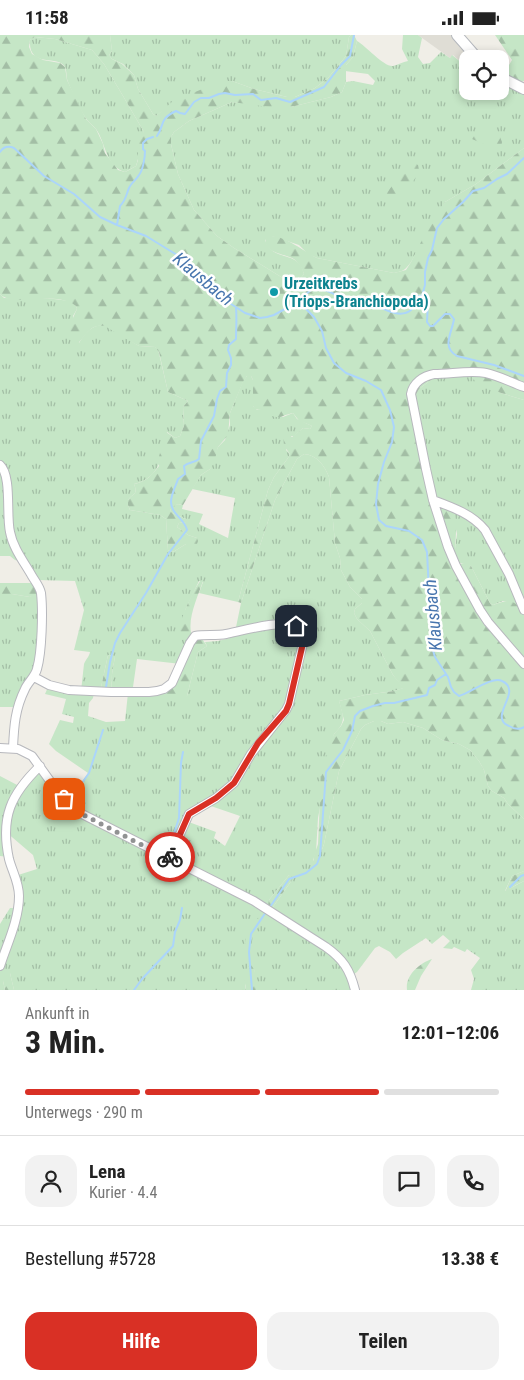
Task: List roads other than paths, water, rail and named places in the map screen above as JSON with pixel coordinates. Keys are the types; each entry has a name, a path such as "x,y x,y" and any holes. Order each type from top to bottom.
{"street":[{"path":"457,35 470,50"},
{"path":"509,82 524,89"},
{"path":"524,387 487,373 475,372 429,375 415,385 411,392 411,403 433,500 448,547 480,610 524,664"},
{"path":"0,465 5,472 10,536 40,590 40,644 37,669 34,677 25,688 15,716 13,748"},
{"path":"433,500 462,512 481,525 507,570 524,610"},
{"path":"34,677 49,685 69,690 111,692 157,691 164,689 172,683 190,643 195,637 284,624 291,624 299,629 302,634 303,643 288,707 251,754 234,783 216,798 189,814 169,859"},
{"path":"0,748 13,748 29,754 40,765 64,799 75,810 254,901 326,947 345,964 355,990"},
{"path":"0,966 14,925 19,898 17,881 8,857 6,818 11,802 40,765"}],"waterway":[{"path":"157,136 167,117 176,111 185,114 194,102 201,98 209,98 225,93 235,95 253,94 261,100 276,98 290,102 324,87 350,56 354,35"},
{"path":"117,225 120,206 125,200 130,186 143,167 145,151 143,143 153,137"},
{"name":"Klausbach","path":"0,152 7,147 14,148 44,176 74,194 100,217 146,236 177,255 211,291 245,313 260,318 274,315 296,303 305,308 314,317 322,331 326,348 334,363 346,373 366,381 381,390 390,410 394,427 392,442 378,484 376,504 379,520 386,526 409,531 422,540 427,552 429,591 433,613 432,647 435,657 448,677 454,692 459,696 493,681 502,681 508,685 509,691 503,710 503,722 515,728 520,729 524,727"},
{"path":"422,296 428,258 432,250 437,228 473,191 484,188 507,174 524,158"},
{"path":"296,303 312,289 318,287 354,302 374,305 402,314 411,310 413,297 423,297 427,303 427,322 430,326 433,326 445,314 450,314 454,319 448,344 452,352 457,356 494,365 524,376"},
{"path":"106,687 110,662 120,633 168,554 187,530 184,523 173,510 172,496 178,479 185,474 184,466 199,459 201,441 214,416 220,391 226,387 227,373 231,365 229,345 236,339 236,308"},
{"path":"270,907 289,879 306,873 317,864 320,856 326,772 343,750 352,731 355,716 360,711 373,706 427,695 429,688 446,674"},
{"path":"70,800 89,773 103,730"},
{"path":"168,852 179,818 183,752"},
{"path":"510,887 524,875"},
{"path":"134,990 173,946 182,908"},
{"path":"252,990 249,952 251,934 266,912"}],"place":[{"name":"Urzeitkrebs (Triops-Branchiopoda)","path":"274,292"}]}
